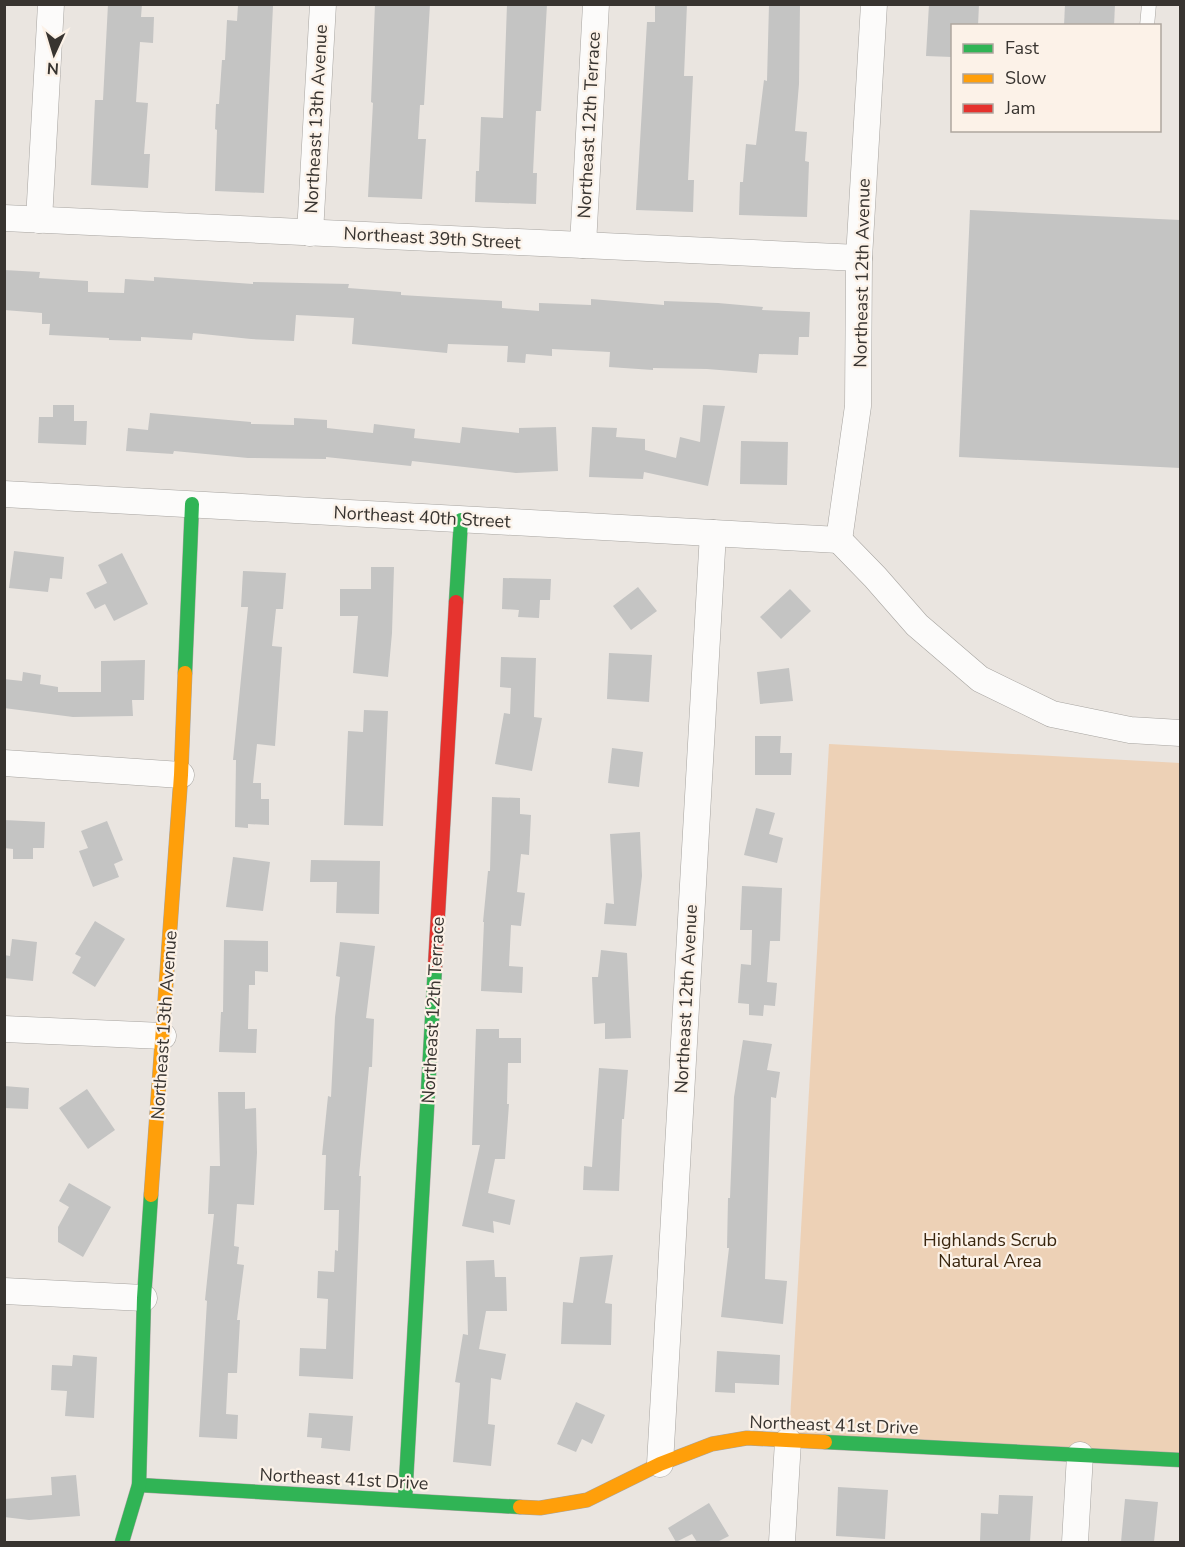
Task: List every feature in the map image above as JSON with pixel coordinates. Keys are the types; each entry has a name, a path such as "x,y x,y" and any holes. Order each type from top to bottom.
{"street":[{"path":"39,220 51,4"},
{"name":"Northeast 13th Avenue","path":"310,233 323,4"},
{"name":"Northeast 12th Terrace","path":"583,245 596,4"},
{"name":"Northeast 12th Avenue","path":"839,540 858,406 859,258 874,4"},
{"name":"Northeast 39th Street","path":"4,218 859,258"},
{"name":"Northeast 40th Street","path":"4,494 839,540"},
{"name":"Northeast 13th Avenue","path":"122,1542 139,1485 144,1298 181,775 192,504"},
{"name":"Northeast 12th Terrace","path":"405,1500 461,520"},
{"name":"Northeast 12th Avenue","path":"660,1464 713,533"},
{"path":"839,540 917,625 980,679 1052,714 1130,730 1180,733"},
{"path":"4,763 181,775"},
{"path":"4,1029 163,1036"},
{"path":"4,1291 144,1298"},
{"name":"Northeast 41st Drive","path":"139,1485 540,1508 587,1500 660,1464 712,1444 747,1438 1180,1460"},
{"path":"782,1542 788,1441"},
{"path":"1075,1542 1080,1455"}],"lane":[{"path":"1147,24 1149,4"}],"green space":[{"name":"Highlands Scrub Natural Area","path":"829,744 1180,763 1180,1456 789,1438"}],"building":[{"path":"108,4 142,4 141,17 154,17 153,43 140,42 136,102 148,103 144,154 150,154 148,188 91,185 95,100 103,100"},
{"path":"375,4 430,4 424,105 420,105 418,139 426,139 422,199 368,197"},
{"path":"507,4 547,4 541,111 536,111 533,173 537,173 536,204 475,202 476,171 479,171 481,117 503,118"},
{"path":"655,4 687,4 684,76 693,76 688,180 694,180 693,212 636,210 647,22 655,22"},
{"path":"769,4 800,4 799,84 795,131 807,132 805,161 809,162 807,217 739,215 740,182 743,182 746,144 756,145 764,80 767,81"},
{"path":"929,4 979,4 978,24 951,24 951,57 926,56"},
{"path":"1065,4 1115,4 1114,24 1064,24"},
{"path":"238,5 273,6 264,193 215,191 216,104 219,104 222,60 225,60 227,20 237,21"},
{"path":"970,210 1180,220 1180,468 959,457"},
{"path":"4,270 40,272 39,278 88,281 88,292 124,293 125,279 154,281 154,277 253,284 253,282 349,284 348,288 401,292 401,295 502,301 502,308 539,311 539,303 591,305 591,299 664,305 664,301 718,303 763,307 762,310 810,312 809,337 799,337 798,355 759,354 757,373 707,369 653,368 653,370 609,367 610,352 552,349 552,356 526,354 525,363 507,362 508,346 448,344 447,353 352,344 354,318 296,315 294,341 193,333 192,340 141,337 141,341 109,340 109,338 49,335 50,324 42,324 42,313 4,310"},
{"path":"53,405 74,405 74,421 87,421 86,445 38,443 39,417 53,417"},
{"path":"703,405 725,406 708,486 644,472 643,479 589,477 592,427 617,428 616,437 645,439 645,450 676,458 680,437 700,442"},
{"path":"150,413 251,422 251,424 294,425 294,418 327,420 327,428 373,433 374,424 415,429 414,438 460,443 462,427 519,433 519,428 556,427 558,471 516,473 412,461 411,466 326,457 326,459 248,458 174,451 173,454 126,451 128,428 148,430"},
{"path":"741,441 788,442 787,485 740,484"},
{"path":"14,551 64,557 62,579 50,578 48,592 9,588"},
{"path":"122,553 148,604 114,621 105,604 95,609 86,593 107,583 98,565"},
{"path":"371,567 394,567 388,677 353,673 358,616 340,616 340,589 371,589"},
{"path":"243,571 286,573 283,609 276,609 272,646 282,647 275,746 257,744 253,783 261,783 261,799 269,799 269,825 248,824 248,828 235,827 236,760 233,760 248,607 241,607"},
{"path":"503,578 551,579 550,600 540,600 539,618 518,617 519,610 502,609"},
{"path":"638,587 657,611 631,630 613,606"},
{"path":"790,589 811,611 781,639 760,617"},
{"path":"609,653 652,655 649,702 607,699"},
{"path":"501,657 536,658 534,717 542,718 532,771 495,764 504,713 510,714 511,688 500,687"},
{"path":"145,660 144,700 132,700 133,716 73,717 4,708 4,679 22,681 23,672 41,675 40,684 58,687 58,692 101,692 101,661"},
{"path":"789,668 793,701 760,704 757,672"},
{"path":"364,710 388,711 383,826 344,825 348,731 363,732"},
{"path":"755,736 781,736 780,753 792,753 791,775 755,775"},
{"path":"612,748 643,752 639,787 608,783"},
{"path":"492,797 520,798 520,814 531,815 529,855 521,854 517,892 525,893 521,926 511,925 509,966 523,967 522,993 481,991 483,922 488,871 490,871"},
{"path":"756,808 775,813 769,834 783,838 777,863 744,855"},
{"path":"4,820 45,822 44,848 33,848 33,859 13,859 13,849 4,848"},
{"path":"107,821 123,860 114,864 119,877 93,887 79,851 88,848 81,831"},
{"path":"640,832 642,876 636,926 604,924 606,903 614,904 610,834"},
{"path":"233,857 270,862 263,911 226,907"},
{"path":"311,860 380,861 379,914 336,913 337,882 310,882"},
{"path":"742,886 782,888 780,941 770,941 767,982 777,983 775,1006 764,1005 763,1016 749,1015 749,1004 738,1003 741,964 751,965 752,930 740,930"},
{"path":"95,921 125,939 95,987 72,973 81,957 75,954"},
{"path":"12,939 37,942 33,981 4,978 4,955 10,956"},
{"path":"224,940 268,941 268,972 255,971 255,985 249,985 248,1029 257,1029 256,1053 219,1052 221,1012 223,1012"},
{"path":"340,942 375,946 366,1018 374,1019 372,1067 369,1067 359,1176 361,1176 353,1379 299,1376 300,1348 326,1349 328,1299 317,1298 318,1271 334,1272 335,1250 338,1251 339,1210 324,1210 326,1155 322,1155 328,1096 331,1097 335,1017 340,977 336,976"},
{"path":"601,950 627,953 631,1038 605,1039 605,1023 594,1024 592,977 598,977"},
{"path":"476,1029 499,1029 499,1038 521,1038 521,1063 508,1063 507,1104 509,1104 505,1159 495,1159 488,1193 515,1200 510,1225 493,1221 494,1233 462,1226 480,1145 472,1145"},
{"path":"743,1040 772,1044 767,1070 780,1072 776,1098 771,1097 765,1279 787,1281 783,1324 721,1317 729,1248 727,1248 728,1198 730,1198 734,1097"},
{"path":"599,1068 628,1070 624,1119 622,1119 619,1191 583,1190 584,1166 592,1167"},
{"path":"4,1086 29,1088 28,1109 4,1108"},
{"path":"87,1089 115,1130 88,1149 59,1108"},
{"path":"218,1092 245,1092 245,1109 256,1108 257,1153 254,1205 237,1204 234,1246 239,1247 237,1264 244,1265 237,1320 240,1320 237,1373 228,1373 226,1414 238,1415 237,1439 199,1437 207,1301 205,1300 214,1214 208,1214 210,1166 220,1166"},
{"path":"69,1183 111,1207 83,1257 58,1242 58,1227 69,1207 59,1201"},
{"path":"613,1255 605,1303 612,1304 611,1345 561,1344 563,1302 573,1303 580,1257"},
{"path":"494,1260 495,1277 506,1277 507,1311 486,1311 479,1349 506,1354 501,1380 491,1378 488,1424 495,1425 491,1466 453,1462 460,1383 455,1382 463,1334 468,1335 466,1261"},
{"path":"717,1351 780,1355 779,1385 735,1383 735,1393 715,1392"},
{"path":"73,1355 97,1357 94,1418 65,1416 67,1391 51,1390 52,1365 72,1366"},
{"path":"576,1402 605,1415 592,1444 582,1439 576,1452 557,1444"},
{"path":"309,1413 353,1416 350,1451 321,1448 322,1438 307,1437"},
{"path":"76,1475 80,1516 29,1520 4,1517 4,1499 52,1495 51,1477"},
{"path":"838,1487 888,1490 885,1539 836,1536"},
{"path":"999,1495 1033,1496 1030,1542 980,1542 981,1513 998,1514"},
{"path":"1125,1499 1158,1502 1154,1542 1121,1542"},
{"path":"709,1503 729,1536 717,1542 697,1542 692,1534 676,1542 668,1528"}],"traffic: fast":[{"path":"185,673 192,504"},
{"path":"456,602 461,520"},
{"path":"405,1500 435,966"},
{"path":"122,1542 139,1485 144,1298 151,1195"},
{"path":"825,1442 1180,1460"},
{"path":"139,1485 520,1507"}],"traffic: slow":[{"path":"151,1195 181,775 185,673"},
{"path":"520,1507 540,1508 587,1500 660,1464 712,1444 747,1438 825,1442"}],"traffic: jam":[{"path":"435,966 456,602"}]}
